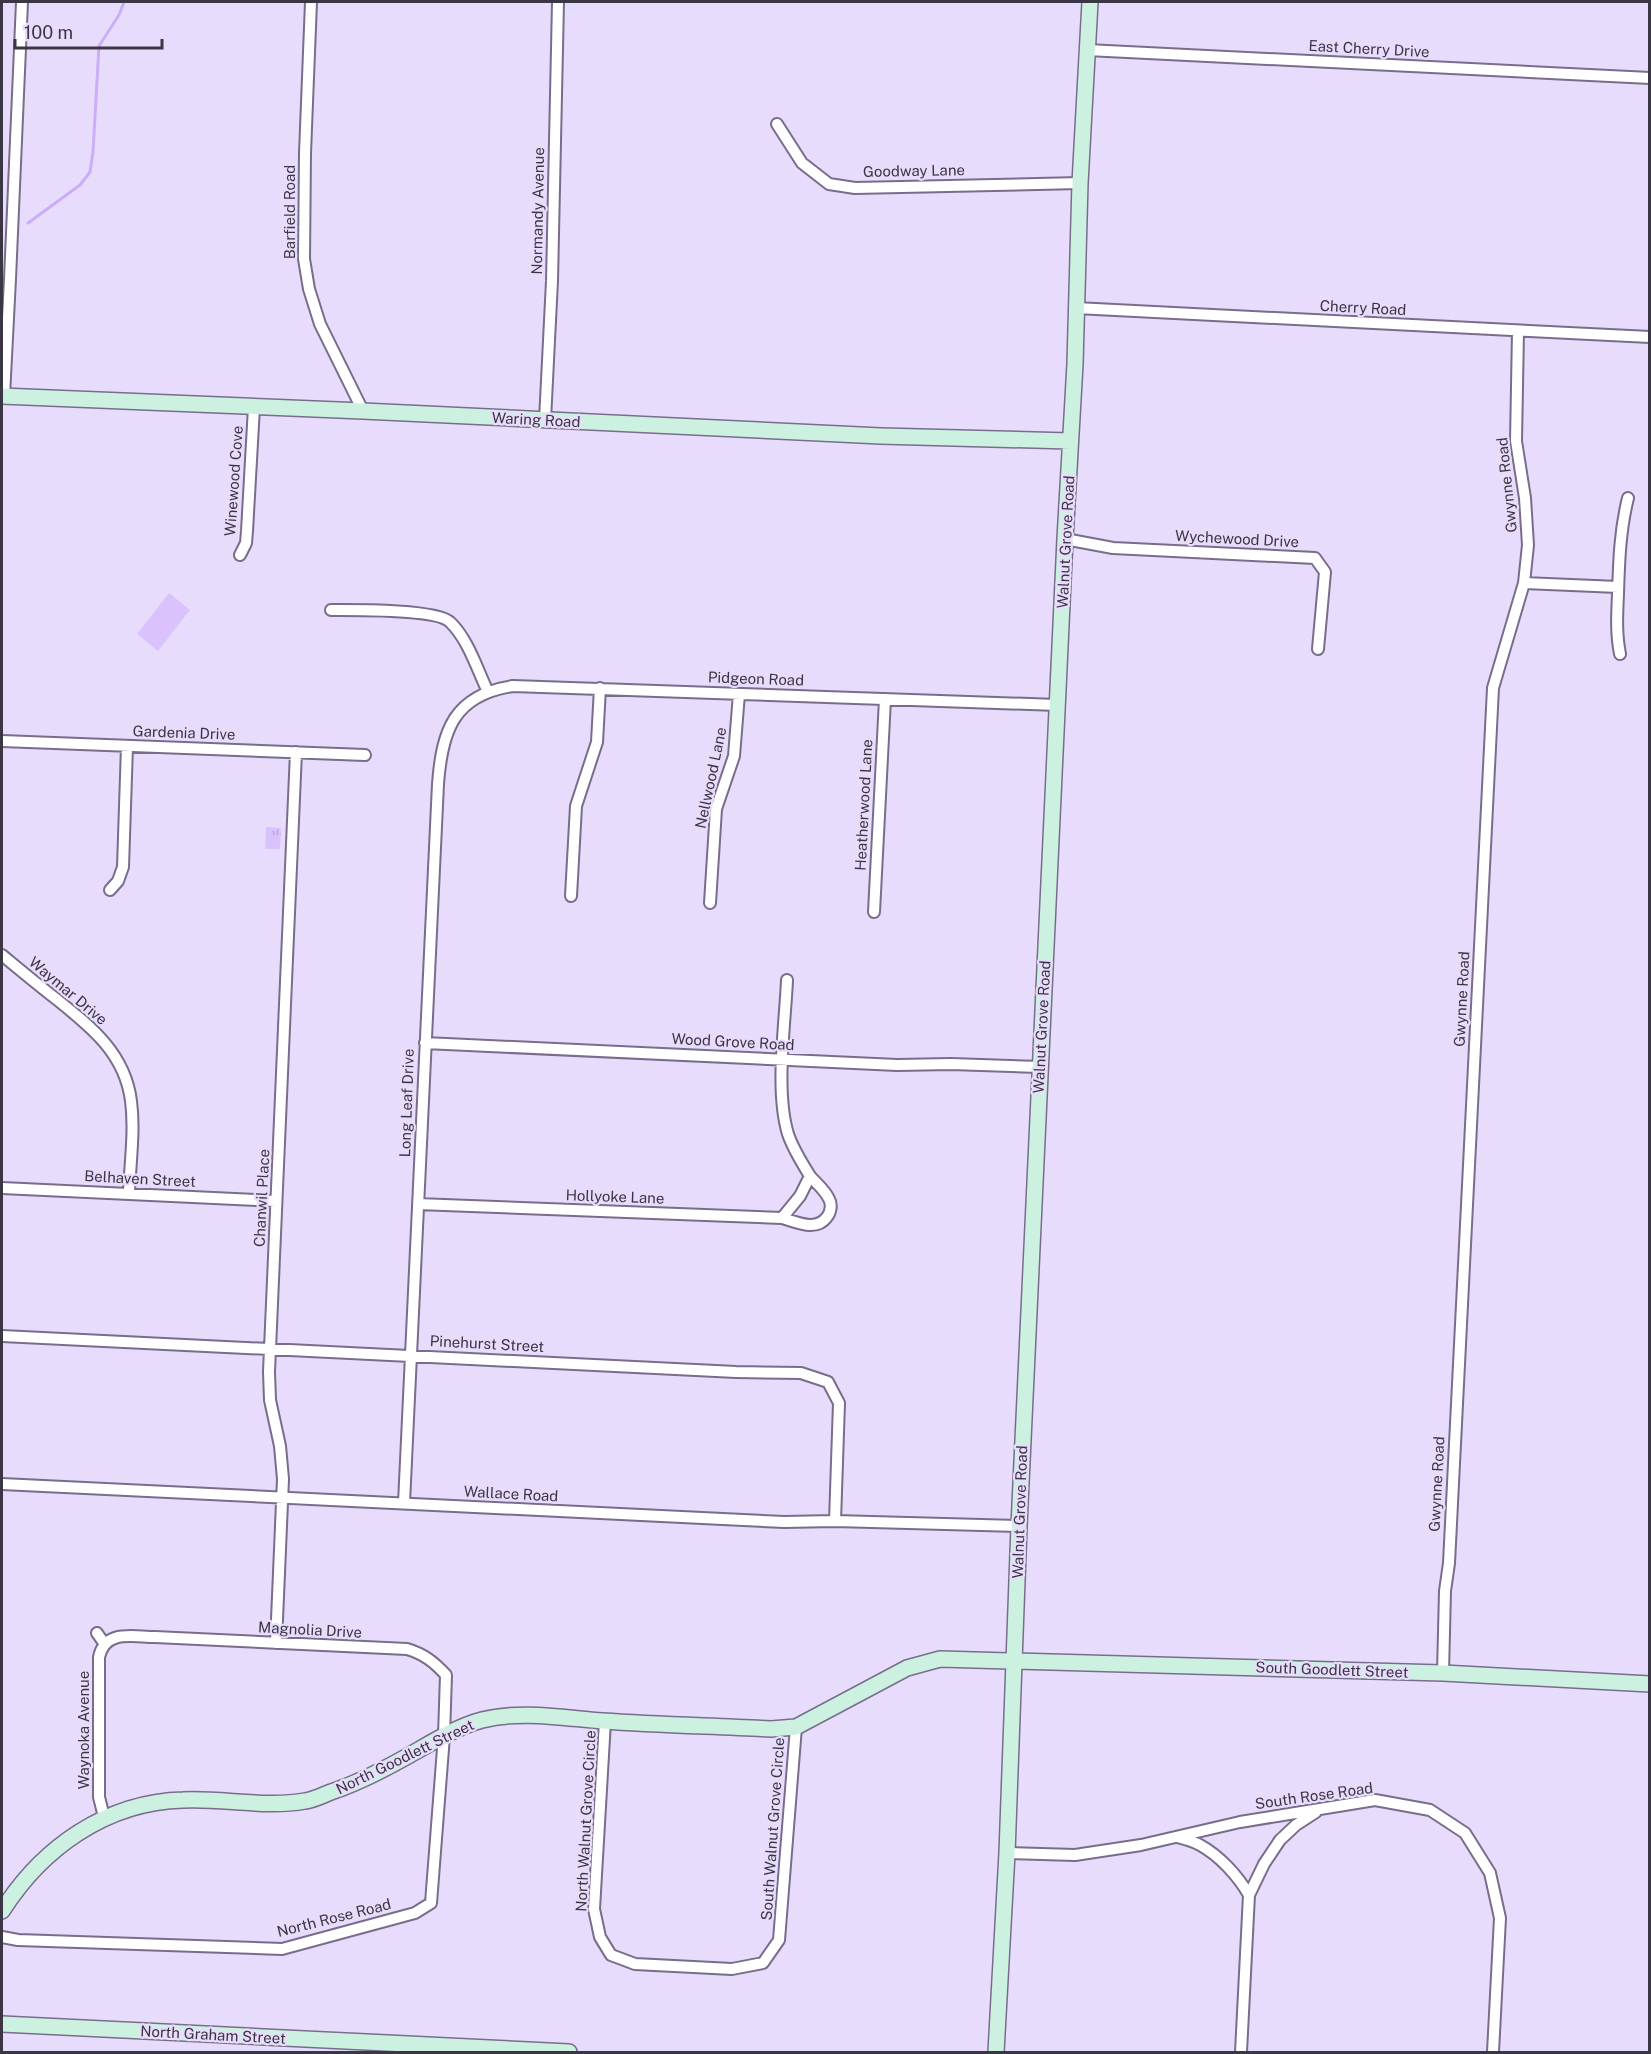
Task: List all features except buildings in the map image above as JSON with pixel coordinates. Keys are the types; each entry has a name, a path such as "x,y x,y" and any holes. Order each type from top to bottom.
{"main road":[{"name":"Walnut Grove Road","path":"996,2052 1007,1853 1018,1526 1090,2"},
{"name":"Waring Road","path":"3,396 881,436 1071,441"},
{"name":"North Goodlett Street","path":"2,1911 21,1882 44,1859 76,1834 104,1817 151,1804 183,1800 276,1803 306,1801 350,1785 444,1736 481,1720 518,1714 605,1721 771,1729 795,1727 907,1668 940,1659 1015,1660"},
{"name":"South Goodlett Street","path":"1015,1660 1443,1673 1650,1684"},
{"name":"North Graham Street","path":"2,2024 569,2052"}],"street":[{"path":"3,396 22,2"},
{"name":"Barfield Road","path":"311,2 305,153 304,259 309,289 320,324 363,411"},
{"name":"Normandy Avenue","path":"545,420 552,281 558,2"},
{"name":"East Cherry Drive","path":"1087,50 1650,78"},
{"name":"Goodway Lane","path":"777,124 802,163 829,184 855,188 1080,183"},
{"name":"Cherry Road","path":"1076,308 1650,337"},
{"name":"Gwynne Road","path":"1443,1673 1445,1591 1449,1563 1493,688 1524,583 1528,545 1525,498 1516,441 1518,331"},
{"name":"Winewood Cove","path":"240,555 246,543 248,531 254,407"},
{"path":"1620,654 1617,637 1618,587 1622,525 1628,498"},
{"name":"Wychewood Drive","path":"1065,539 1113,548 1315,558 1325,573 1318,649"},
{"path":"1524,583 1618,587"},
{"path":"331,610 427,614 446,618 463,640 488,692"},
{"name":"Pidgeon Road","path":"462,711 479,696 513,686 1057,705"},
{"path":"571,896 576,806 597,742 600,688"},
{"name":"Nellwood Lane","path":"710,903 716,809 734,756 739,694"},
{"name":"Heatherwood Lane","path":"874,912 885,699"},
{"name":"Long Leaf Drive","path":"404,1503 439,764 446,733 450,724 462,711"},
{"name":"Gardenia Drive","path":"2,741 365,755"},
{"path":"110,890 118,881 123,867 128,746"},
{"name":"Chanwil Place","path":"276,1643 283,1467 269,1386 296,752"},
{"name":"Waymar Drive","path":"2,955 92,1028 109,1046 127,1081 132,1105 129,1193"},
{"path":"782,1218 800,1196 810,1176 794,1148 785,1121 782,1095 787,980"},
{"name":"Wood Grove Road","path":"425,1042 897,1065 1040,1067"},
{"name":"Hollyoke Lane","path":"418,1204 782,1218 814,1225 820,1224 830,1213 829,1199 810,1176"},
{"name":"Belhaven Street","path":"2,1188 276,1201"},
{"name":"Pinehurst Street","path":"2,1336 725,1372 801,1373 828,1382 839,1403 835,1521"},
{"name":"Wallace Road","path":"2,1484 784,1522 835,1521 1018,1526"},
{"path":"97,1634 104,1643"},
{"name":"Magnolia Drive","path":"104,1643 120,1636 408,1649 422,1653 434,1661 446,1675 444,1736"},
{"name":"Waynoka Avenue","path":"104,1643 99,1657 99,1797 104,1817"},
{"name":"North Walnut Grove Circle","path":"605,1721 594,1909 600,1937 611,1955 635,1964 732,1969 763,1963"},
{"name":"South Walnut Grove Circle","path":"763,1963 779,1940 795,1727"},
{"name":"North Rose Road","path":"2,1938 282,1949 415,1913 431,1903 444,1736"},
{"name":"South Rose Road","path":"1007,1853 1075,1855 1141,1845 1240,1822 1375,1800 1430,1810 1465,1833 1490,1873 1500,1918 1493,2052"},
{"path":"1241,2052 1249,1895 1264,1864 1280,1840 1296,1825 1320,1809"},
{"path":"1178,1837 1200,1845 1239,1878 1249,1895"}],"green space":[{"path":"169,593 190,610 158,651 137,634"},
{"path":"266,827 281,828 280,849 265,849"}],"waterway":[{"path":"28,223 80,185 90,172 99,46 119,15 124,2"}]}
